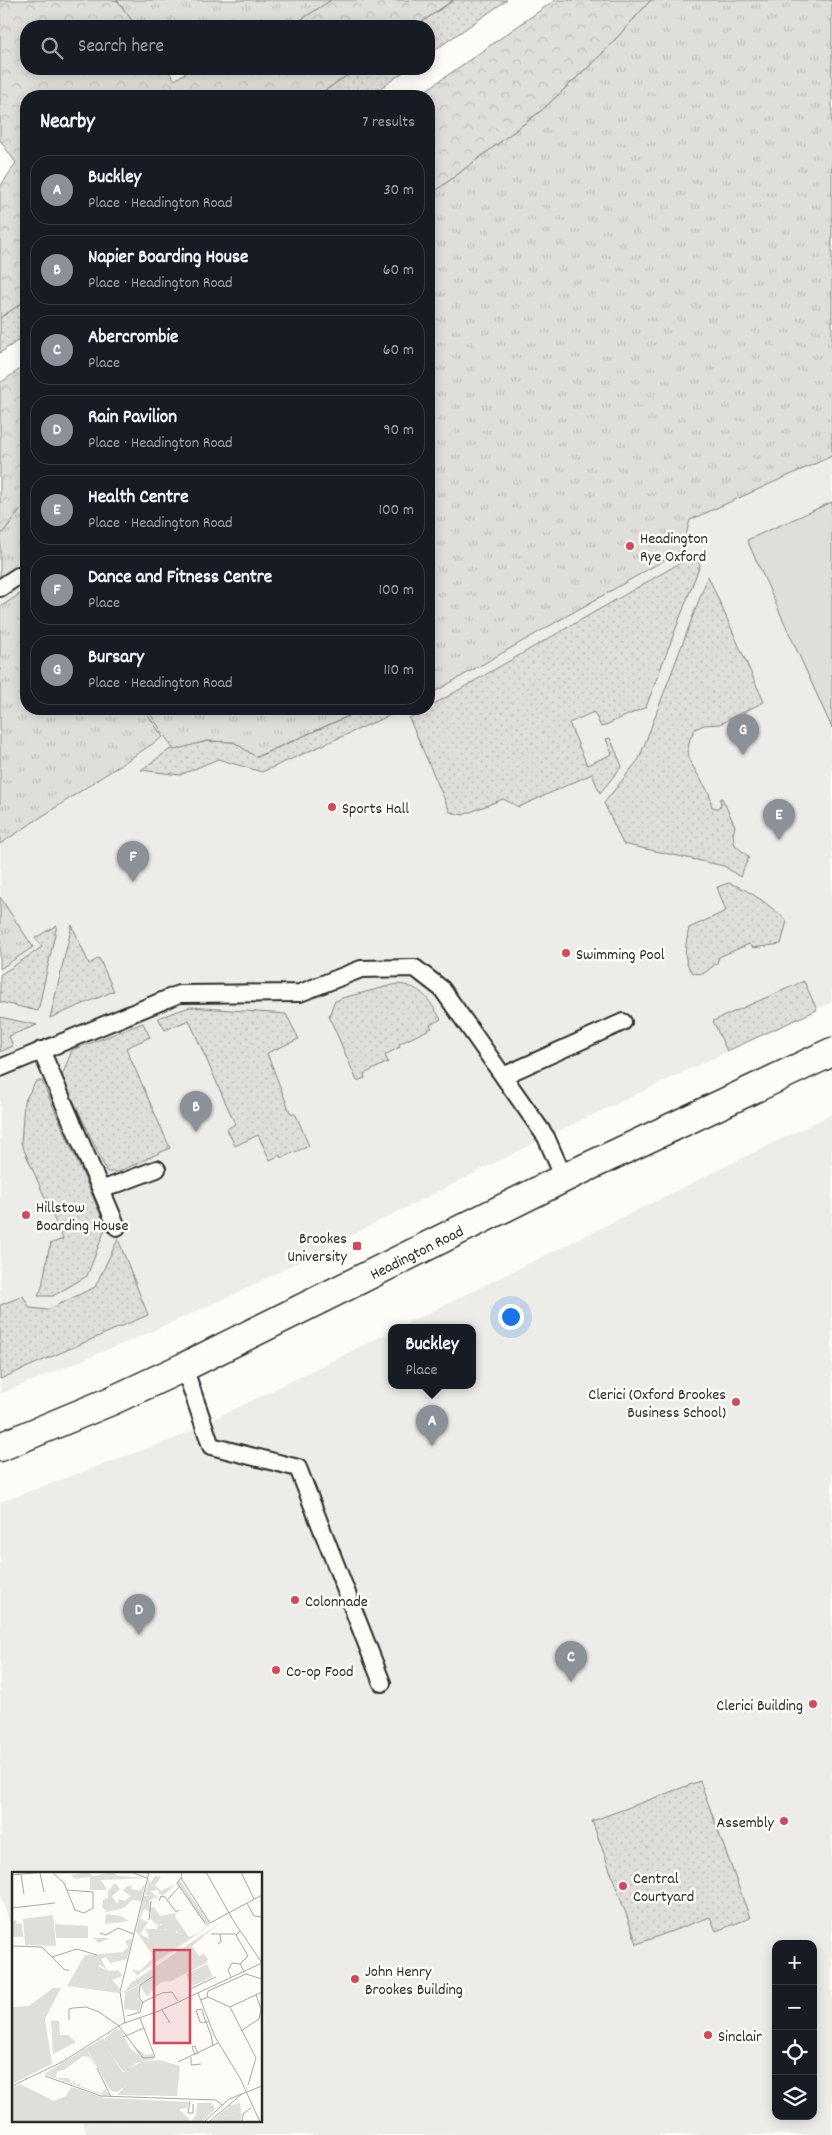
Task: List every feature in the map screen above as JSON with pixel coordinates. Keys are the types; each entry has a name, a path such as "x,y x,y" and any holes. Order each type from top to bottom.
{"main road":[{"name":"Headington Road","path":"0,1447 111,1402 564,1178 832,1052"}],"lane":[{"path":"0,588 18,576"},
{"path":"0,1068 179,994 300,993 361,969 415,968 442,990 546,1138 564,1178"},
{"path":"503,1076 623,1022"},
{"path":"41,1050 117,1227"},
{"path":"100,1190 157,1169"},
{"path":"184,1367 211,1446 298,1468 382,1683"}],"shaded area":[{"name":"Headington Rye Oxford","path":"555,0 832,0 832,1002 546,1137 241,1291 146,1334 0,1394 0,383 20,369 20,715 435,715 435,90 427,90"},
{"path":"832,1114 832,2135 87,2135 83,2122 262,2122 262,1872 12,1872 12,1929 0,1896 0,1502 176,1438 388,1333 388,1389 476,1389 476,1324 406,1324"}],"green space":[{"path":"0,0 117,0 132,20 20,20 20,75 171,75 175,80 182,75 347,75 326,90 20,90 20,304 0,318 0,187 16,163 0,140"},
{"path":"117,0 331,0 300,20 132,20"},
{"path":"331,0 453,0 425,20 300,20"},
{"path":"454,0 507,0 435,50 435,20 425,20"},
{"path":"555,0 651,0 602,54 541,111 435,191 435,90 427,90"},
{"path":"651,0 832,0 832,456 690,520 682,550 435,692 435,191 541,111 602,54"},
{"path":"347,75 399,75 378,90 326,90"},
{"path":"20,304 20,339 0,353 0,318"},
{"path":"20,369 20,511 0,536 0,383"},
{"path":"832,502 832,728 747,540"},
{"path":"20,511 20,567 19,566 0,578 0,536"},
{"path":"694,555 700,565 646,707 601,727 594,712 569,723 587,765 612,754 606,739 610,738 622,766 600,793 592,774 519,807 503,799 463,815 450,812 409,718 414,715 435,715 435,704"},
{"path":"708,576 764,702 720,724 704,725 695,729 688,748 689,760 709,793 712,807 717,808 721,806 720,799 722,798 735,826 733,835 735,845 749,857 740,877 724,866 623,844 604,803 639,759"},
{"path":"20,594 20,715 148,715 163,737 0,844 0,607"},
{"path":"151,715 350,715 256,757 234,742 207,741 174,750"},
{"path":"351,715 390,715 262,772 218,759 180,775 141,770 169,750 207,741 234,742 257,757"},
{"path":"729,883 753,894 787,921 781,944 753,948 749,944 719,957 717,963 703,974 693,973 689,968 686,957 689,928 726,911 717,887"},
{"path":"0,897 33,947 0,969"},
{"path":"57,925 38,1011 0,1002 0,975 42,947 35,938"},
{"path":"72,925 89,964 99,958 114,991 50,1018"},
{"path":"804,981 817,1010 727,1051 713,1021"},
{"path":"397,984 406,985 424,995 441,1019 430,1025 432,1028 399,1044 400,1047 385,1055 388,1062 364,1074 365,1078 357,1081 329,1016 334,1002 342,998"},
{"path":"190,1007 286,1014 299,1039 267,1053 290,1112 296,1115 309,1146 281,1158 280,1155 270,1160 258,1135 235,1146 227,1129 235,1124 189,1020 165,1030 158,1018"},
{"path":"0,1017 37,1025 9,1036 13,1046 0,1052"},
{"path":"143,1023 150,1037 126,1048 170,1148 118,1172 107,1172 62,1076 72,1050"},
{"path":"36,1081 42,1081 106,1227 87,1276 53,1296 38,1296 42,1287 49,1248 51,1247 50,1244 63,1239 21,1143 24,1102"},
{"path":"118,1239 148,1315 0,1379 0,1305 23,1296 30,1308 47,1310 95,1287"},
{"path":"700,1781 750,1918 716,1931 710,1917 637,1944 592,1821"}],"place":[{"name":"Headington Rye Oxford","path":"630,546"},
{"name":"Bursary","path":"743,755"},
{"name":"Sports Hall","path":"332,807"},
{"name":"Health Centre","path":"779,840"},
{"name":"Dance and Fitness Centre","path":"133,882"},
{"name":"Swimming Pool","path":"566,953"},
{"name":"Napier Boarding House","path":"196,1132"},
{"name":"Hillstow Boarding House","path":"26,1215"},
{"name":"Brookes University","path":"357,1246"},
{"name":"Clerici (Oxford Brookes Business School)","path":"736,1402"},
{"name":"Buckley","path":"432,1446"},
{"name":"Colonnade","path":"295,1600"},
{"name":"Rain Pavilion","path":"139,1635"},
{"name":"Co-op Food","path":"276,1670"},
{"name":"Abercrombie","path":"571,1682"},
{"name":"Clerici Building","path":"813,1704"},
{"name":"Assembly","path":"784,1821"},
{"name":"Central Courtyard","path":"623,1886"},
{"name":"John Henry Brookes Building","path":"355,1979"},
{"name":"Sinclair","path":"708,2035"}]}
